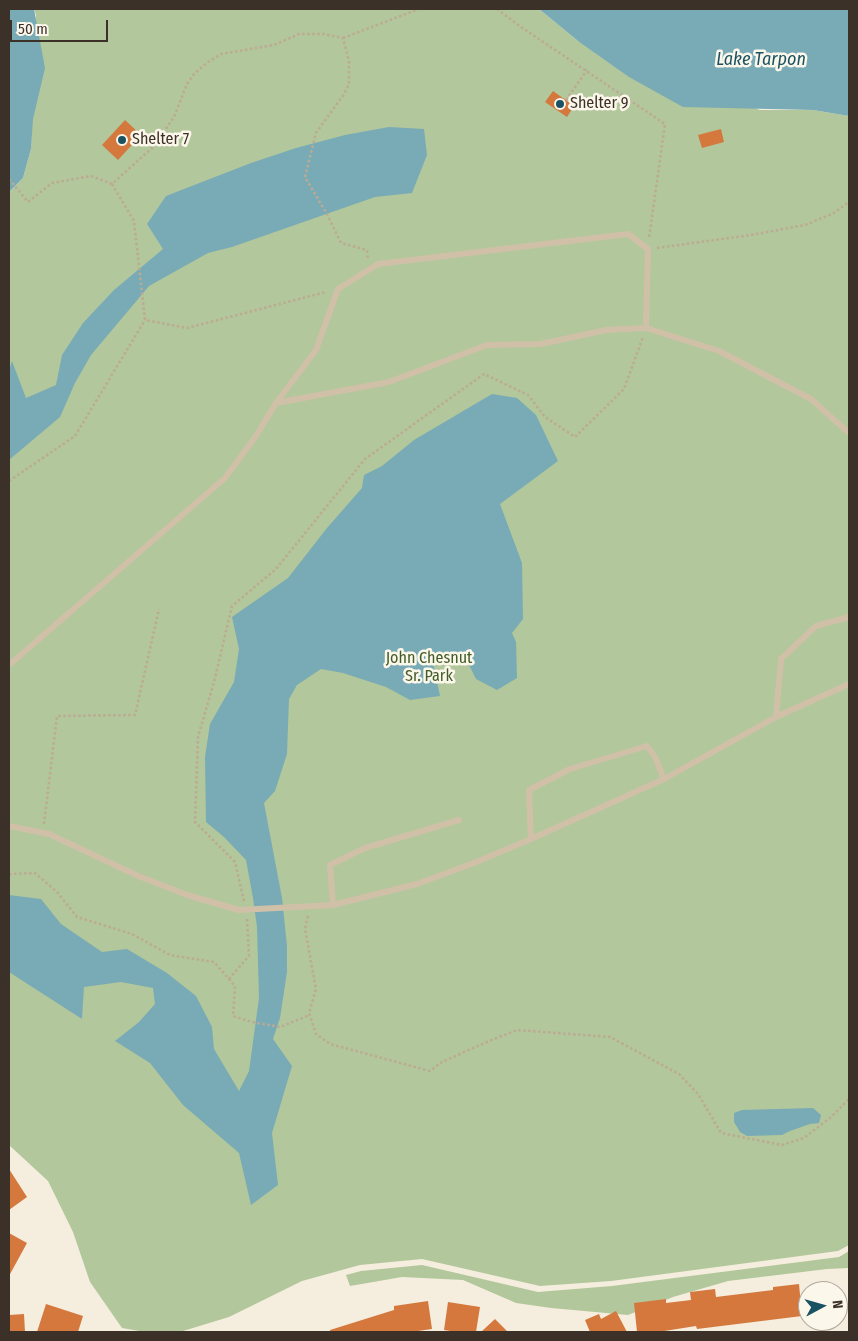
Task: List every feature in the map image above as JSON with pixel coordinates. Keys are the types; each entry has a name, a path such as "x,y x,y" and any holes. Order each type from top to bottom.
{"lane":[{"path":"9,665 225,478 256,436 276,403 316,350 338,289 374,266 628,234 648,249 646,328"},
{"path":"276,403 389,382 487,345 541,344 606,330 646,328 719,351 811,400 849,433"},
{"path":"776,717 781,659 816,626 849,617"},
{"path":"9,826 49,834 136,875 187,896 240,910 333,905 417,884 474,863 664,779 776,717 849,684"},
{"path":"530,839 529,790 570,769 647,746 655,757 664,779"},
{"path":"333,905 330,865 365,848 460,820"}],"path":[{"path":"112,184 152,148 174,116 187,84 194,74 221,54 274,45 299,34 324,34 343,38 419,9"},
{"path":"497,9 665,124 648,249 806,226 834,213 849,202"},
{"path":"343,38 349,61 349,84 316,133 305,177 328,216 341,243 367,250 367,260 374,266"},
{"path":"566,100 587,70"},
{"path":"9,180 28,202 52,182 91,176 112,184 134,220 145,320 74,436 9,481"},
{"path":"145,320 187,328 338,289"},
{"path":"229,980 249,956 248,909 235,862 195,822 198,736 214,682 232,606 276,569 365,459 484,374 528,395 546,416 575,437 624,389 646,328"},
{"path":"43,833 57,716 135,715 158,609"},
{"path":"9,874 35,873 58,892 78,917 132,934 170,955 214,962 235,986 234,1016 252,1022 280,1027 310,1015"},
{"path":"318,906 308,917 305,929 316,989 310,1015 316,1034 330,1044 430,1071 442,1062 517,1030 610,1037 679,1074 698,1094 721,1133 782,1144 804,1138 830,1118 849,1099"}],"green space":[{"name":"John Chesnut Sr. Park","path":"34,9 539,9 578,41 760,110 813,110 849,116 849,1245 838,1251 611,1281 540,1286 422,1259 360,1265 302,1281 229,1317 183,1331 170,1332 145,1332 122,1328 90,1282 73,1232 48,1181 9,1145 9,192 23,178 31,149 36,15"},
{"path":"849,1251 849,1268 728,1281 673,1297 628,1315 516,1303 463,1280 402,1277 350,1286 346,1275 361,1271 422,1265 538,1292 612,1286 839,1257"}],"water":[{"path":"9,9 34,9 45,68 33,119 31,149 23,178 9,192"},
{"name":"Lake Tarpon","path":"539,9 849,9 849,116 813,110 683,107 629,77 578,41"},
{"path":"389,127 424,129 427,155 412,193 375,197 232,247 208,253 149,286 91,355 75,383 60,417 9,460 9,371 12,361 26,398 56,385 62,355 83,323 114,290 163,249 147,224 166,196 251,163 296,148 345,135"},
{"path":"492,394 517,398 536,415 558,461 500,504 522,563 523,619 512,633 516,642 517,678 497,690 476,679 464,655 445,657 433,662 440,696 410,700 386,687 343,673 321,669 297,685 289,699 287,754 275,791 264,803 282,898 287,946 287,972 280,1018 273,1039 292,1066 272,1133 278,1185 251,1205 239,1153 183,1105 150,1063 115,1041 139,1022 155,1004 153,988 121,982 84,987 82,1019 9,972 9,895 41,899 61,924 102,952 127,949 167,973 196,996 212,1027 214,1049 239,1091 249,1071 259,998 257,927 246,860 224,837 206,822 205,757 210,724 234,682 239,649 232,617 288,578 327,528 362,488 364,475 382,466 414,440"},
{"path":"813,1108 821,1115 819,1123 810,1124 782,1135 747,1136 740,1132 734,1122 734,1113 742,1110"}],"building":[{"name":"Shelter 9","path":"553,91 574,106 567,117 545,102"},
{"name":"Shelter 7","path":"125,120 141,135 118,160 102,145"},
{"path":"721,129 724,142 702,148 698,135"},
{"path":"9,1169 27,1197 9,1210"},
{"path":"9,1233 27,1243 9,1276"},
{"path":"798,1284 798,1316 697,1329 696,1326 658,1332 637,1332 634,1303 666,1299 666,1303 691,1300 690,1292 715,1289 716,1297 773,1290 773,1287"},
{"path":"428,1301 432,1329 418,1332 330,1332 330,1330 394,1310 394,1306"},
{"path":"448,1302 480,1307 476,1332 444,1330"},
{"path":"46,1304 83,1316 78,1332 37,1332"},
{"path":"616,1311 627,1332 590,1332 585,1320 599,1314 601,1319"},
{"path":"24,1314 25,1332 9,1332 9,1315"},
{"path":"495,1319 508,1332 481,1332"}],"place":[{"name":"Shelter 9","path":"560,104"},
{"name":"Shelter 7","path":"122,140"}]}
